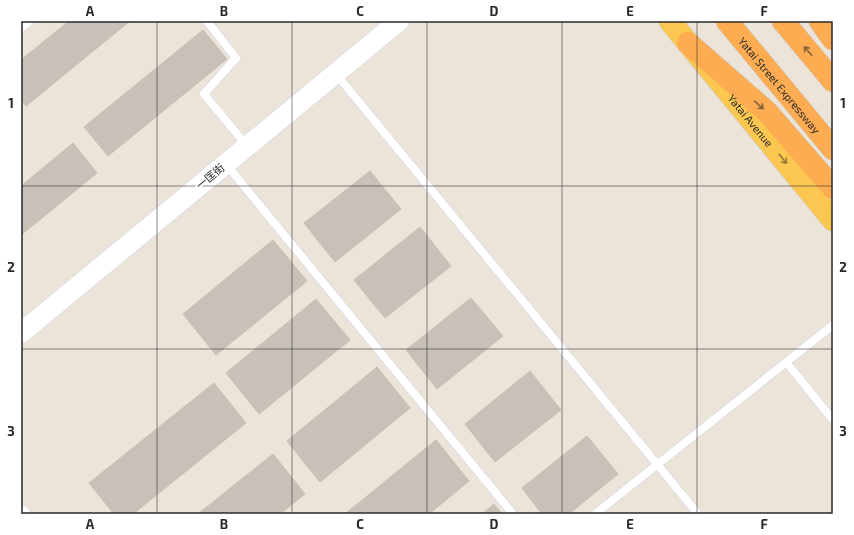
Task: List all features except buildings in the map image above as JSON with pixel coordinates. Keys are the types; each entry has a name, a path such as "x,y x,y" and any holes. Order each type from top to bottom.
{"highway":[{"name":"Yatai Street Expressway","path":"727,21 833,149"},
{"path":"783,21 833,81"},
{"path":"820,21 833,39"},
{"path":"688,43 767,112 833,188"}],"main road":[{"name":"Yatai Avenue","path":"670,21 833,220"}],"street":[{"name":"一匡街","path":"21,332 399,21"}],"lane":[{"path":"21,28 30,21"},
{"path":"207,21 236,58 204,94 247,146"},
{"path":"336,73 698,514"},
{"path":"225,163 513,514"},
{"path":"595,514 833,325"},
{"path":"786,362 833,420"}]}
